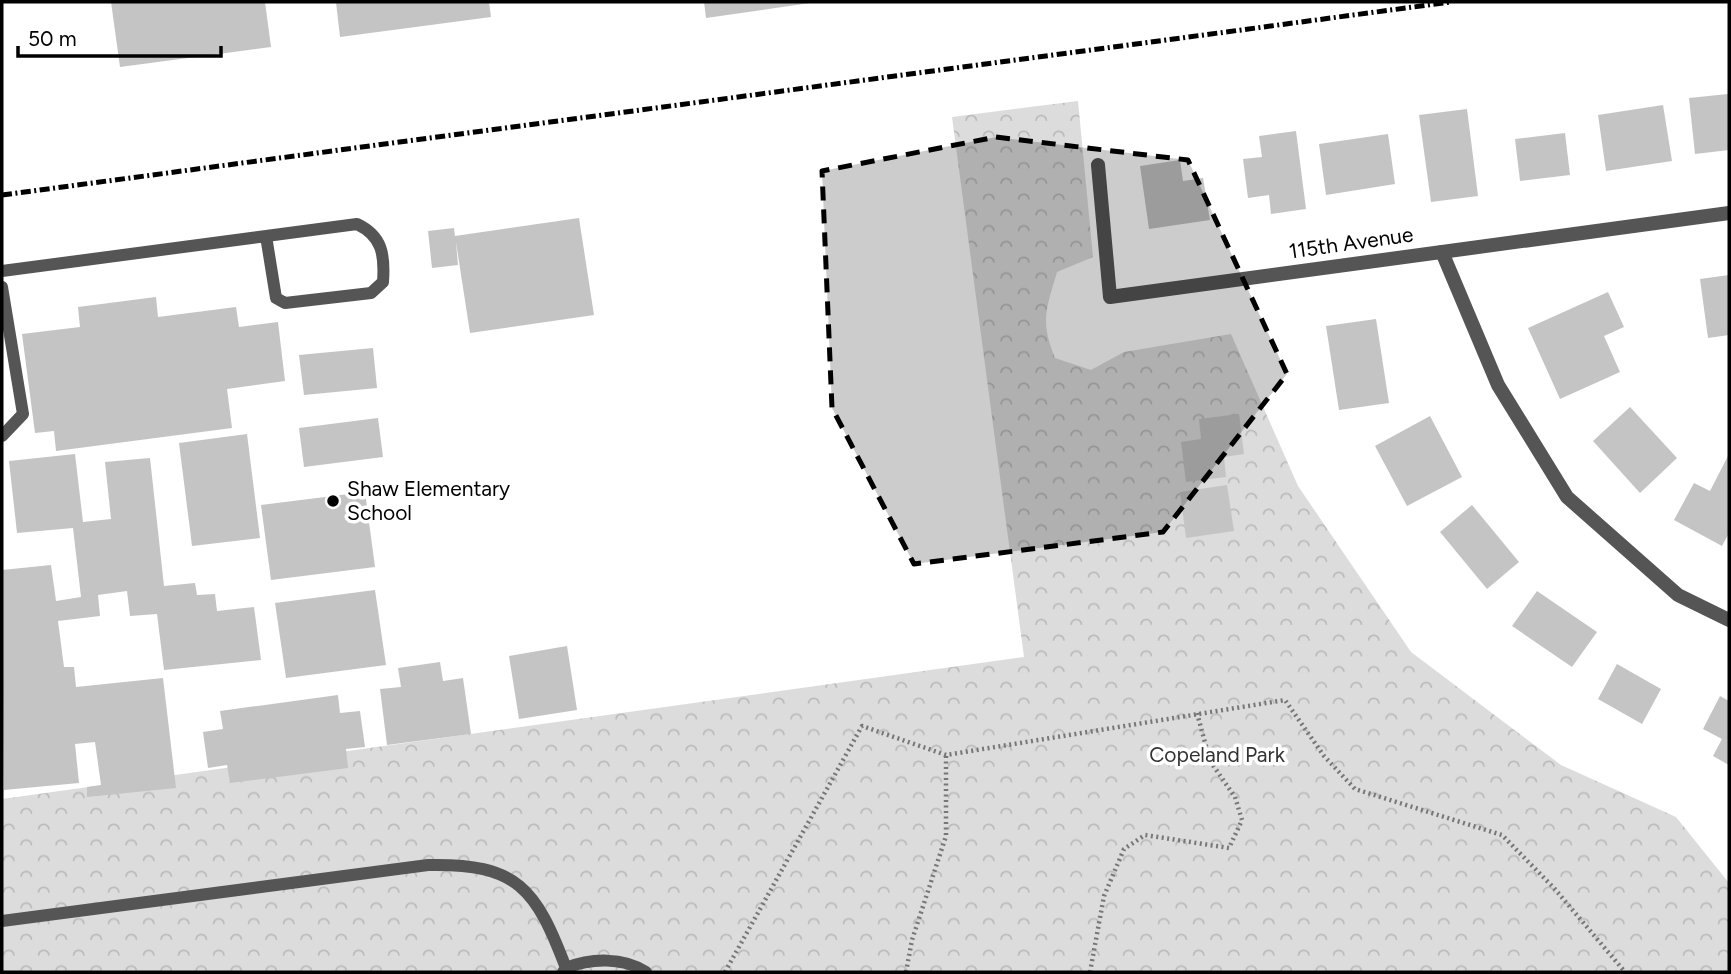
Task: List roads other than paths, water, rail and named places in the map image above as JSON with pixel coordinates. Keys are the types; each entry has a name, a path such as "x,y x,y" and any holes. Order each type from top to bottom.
{"street":[{"name":"115th Avenue","path":"1098,165 1110,297 1729,214"},
{"path":"1442,252 1498,384 1567,497 1678,595 1729,620"}],"lane":[{"path":"2,271 266,236 357,224 374,233 380,244 383,282 372,293 285,303 276,298 271,283 266,236"},
{"path":"2,287 23,414 2,436"},
{"path":"2,921 428,865 455,865 489,869 523,888 546,917 565,970 589,962 623,962 646,972"}],"railway":[{"path":"2,195 1451,2"}],"place":[{"name":"Shaw Elementary School","path":"333,501"}],"park label":[{"name":"Copeland Park","path":"1217,755"}]}
